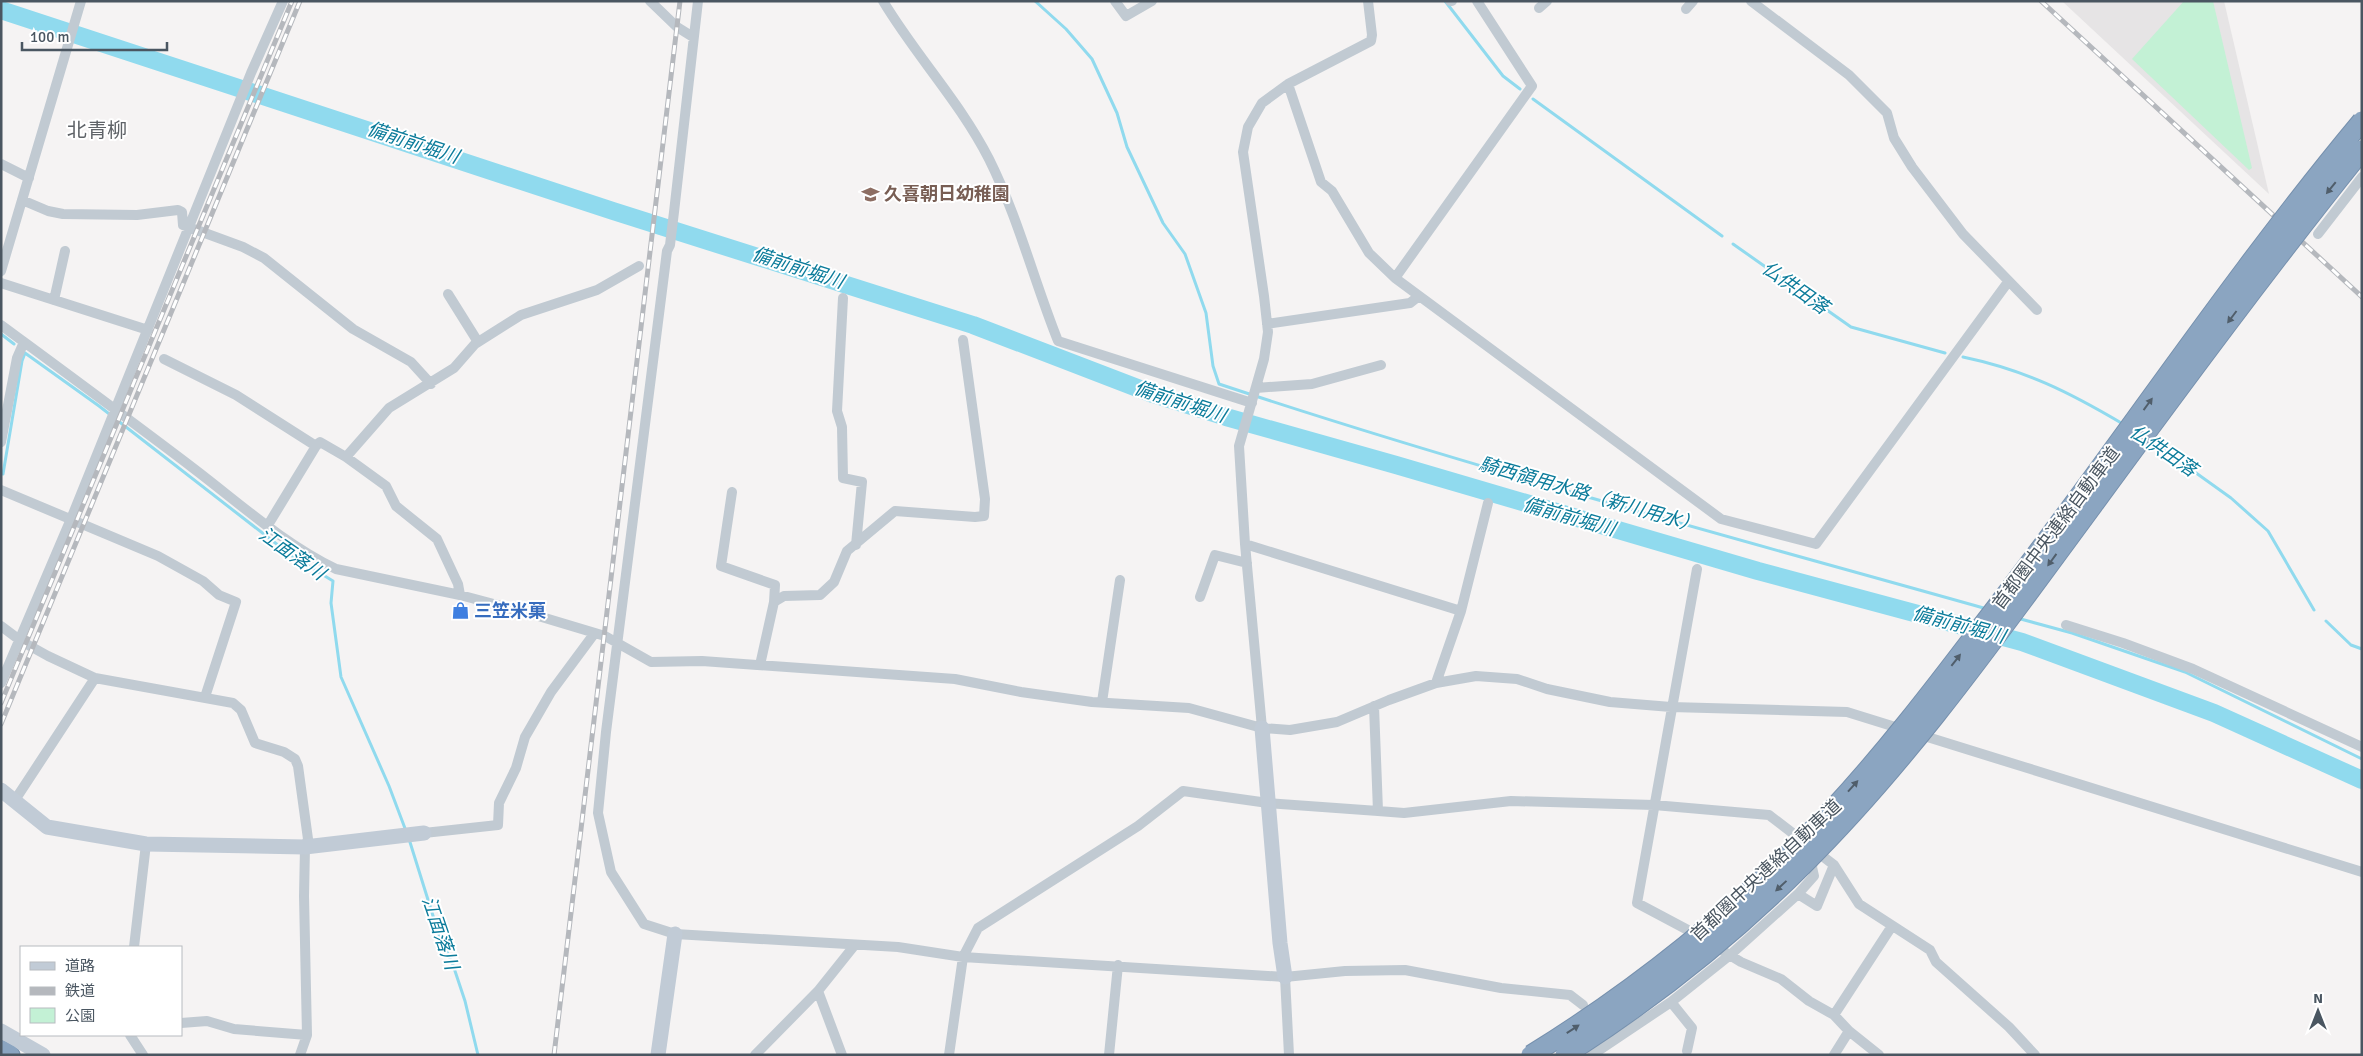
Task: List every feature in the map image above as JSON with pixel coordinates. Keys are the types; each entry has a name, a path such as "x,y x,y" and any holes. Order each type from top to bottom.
{"highway":[{"name":"首都圏中央連絡自動車道","path":"1531,1055 1627,991 1688,944 1790,852 1876,760 2046,544 2269,238 2362,121"},
{"name":"首都圏中央連絡自動車道","path":"1565,1055 1651,996 1700,956 1763,903 1843,824 1938,712 2282,250 2362,150"},
{"path":"1,1050 10,1055"}],"street":[{"path":"1,272 82,1"},
{"path":"1,683 21,641 41,587 116,409 251,73 283,1"},
{"path":"650,1 677,27 693,37"},
{"path":"698,1 671,241 667,251 606,732 598,813 611,872 644,924 675,934 854,946 898,946 963,957 1118,965 1285,977 1345,971 1405,970 1501,988 1570,995 1583,1005"},
{"path":"883,1 956,104 989,158 1008,200 1058,341 1252,403"},
{"path":"1115,1 1126,16 1152,1"},
{"path":"1289,1055 1285,977 1280,944 1275,861 1268,803 1240,480 1239,446 1264,359 1267,324 1243,152 1248,127 1262,103 1288,84 1371,41 1368,1"},
{"path":"1395,278 1532,86 1477,1"},
{"path":"1539,8 1547,1"},
{"path":"1751,1 1849,75 1887,113 1894,138 1912,167 1964,234 2008,282 2037,310"},
{"path":"1288,84 1321,182 1332,191 1369,253 1395,278 1721,519 1816,544 2008,282"},
{"path":"1,164 30,178"},
{"path":"2318,234 2362,177"},
{"path":"22,200 48,212 63,214 137,215 178,210 182,212 183,225 243,247 264,258 353,328 410,362 432,384"},
{"path":"54,300 65,251"},
{"path":"346,457 388,408 432,384 454,368 478,342 521,315 597,290 639,266"},
{"path":"1,283 148,330"},
{"path":"448,294 478,342"},
{"path":"1267,324 1410,303 1419,296"},
{"path":"842,298 838,411 842,427 843,478 862,482 856,544"},
{"path":"1,325 116,409 268,525 322,562 336,569 460,594 610,638 651,662 702,660 955,679 1021,692 1102,702 1188,708 1262,728 1290,730 1337,722 1436,683 1476,676 1517,679 1547,689 1610,702 1671,707 1847,712 2362,872"},
{"path":"774,602 784,596 820,594 834,582 847,552 895,511 975,517 984,516 985,499 963,340"},
{"path":"1,442 4,401 19,350 24,342"},
{"path":"164,358 236,395 316,446"},
{"path":"1256,388 1312,384 1381,365"},
{"path":"268,525 320,442 346,457 386,486 396,506 437,539 458,584 460,594"},
{"path":"1,490 158,556 203,582 219,595 236,602 205,697"},
{"path":"732,492 721,566 775,585 774,602 760,665"},
{"path":"1436,683 1461,611 1488,503"},
{"path":"1245,544 1461,611"},
{"path":"1200,597 1215,555 1246,563"},
{"path":"1697,569 1637,903 1730,955 1781,979 1809,1001 1834,1015 1849,1031 1879,1055"},
{"path":"1102,702 1120,580"},
{"path":"2066,625 2123,643 2193,669 2362,747"},
{"path":"1,626 21,641 48,656 95,678 205,697 238,706 256,743 284,752 295,759 298,766 308,839 305,847 307,1035 300,1055"},
{"path":"1,790 47,826 146,844 305,847 498,825 499,803 516,768 525,737 551,692 594,634"},
{"path":"16,800 95,678"},
{"path":"1374,706 1378,811"},
{"path":"949,1055 963,957 978,928 1138,826 1183,791 1268,803 1404,813 1510,801 1654,805 1769,815 1834,865 1859,904 1930,950 1936,962 2009,1027 2035,1055"},
{"path":"134,946 146,844"},
{"path":"1592,1055 1668,1004 1730,955 1798,894 1814,876 1812,867 1815,850"},
{"path":"1798,894 1817,906 1834,865"},
{"path":"1834,1015 1892,926"},
{"path":"658,1055 675,934"},
{"path":"754,1055 818,991 854,946"},
{"path":"1109,1055 1118,965"},
{"path":"818,991 842,1055"},
{"path":"1604,991 1610,998 1646,998 1668,1004 1692,1028 1688,1051"},
{"path":"182,1023 207,1021 234,1029 307,1035"},
{"path":"1,1031 43,1055"},
{"path":"1834,1055 1849,1031"},
{"path":"131,1036 143,1055"}],"shaded area":[{"path":"2062,1 2224,1 2269,194"}],"green space":[{"path":"2184,1 2213,1 2252,168 2249,170 2132,59"}],"waterway":[{"name":"騎西領用水路（新川用水）","path":"1035,1 1066,29 1092,59 1117,113 1127,147 1163,223 1185,254 1206,313 1213,366 1219,384 1506,473 1987,609"},
{"name":"仏供田落","path":"1445,1 1503,76 1520,89"},
{"name":"備前前堀川","path":"1,10 613,211 973,325 1153,394 1226,417 1758,571 2022,642 2214,713 2362,780"},
{"name":"仏供田落","path":"1533,99 1722,236"},
{"name":"仏供田落","path":"1733,244 1851,327 1945,353"},
{"path":"1,334 14,344"},
{"name":"江面落川","path":"3,474 22,361 25,353 99,406 292,556 333,581 331,603 341,677 389,786 406,831"},
{"name":"仏供田落","path":"1963,357 2027,375 2065,392 2123,424"},
{"name":"仏供田落","path":"2150,440 2231,498 2268,531 2314,610"},
{"name":"騎西領用水路（新川用水）","path":"2017,618 2072,633 2185,672 2362,759"},
{"name":"仏供田落","path":"2326,621 2351,645 2362,649"},
{"name":"江面落川","path":"409,839 439,935 453,965 465,1001 478,1055"}],"railway":[{"path":"1,703 292,1"},
{"path":"1,724 300,1"},
{"path":"554,1055 680,1"},
{"path":"2041,1 2362,297"}],"place":[{"name":"久喜朝日幼稚園","path":"870,194"},
{"name":"三笠米菓","path":"460,611"}],"district":[{"name":"北青柳","path":"97,130"}]}
